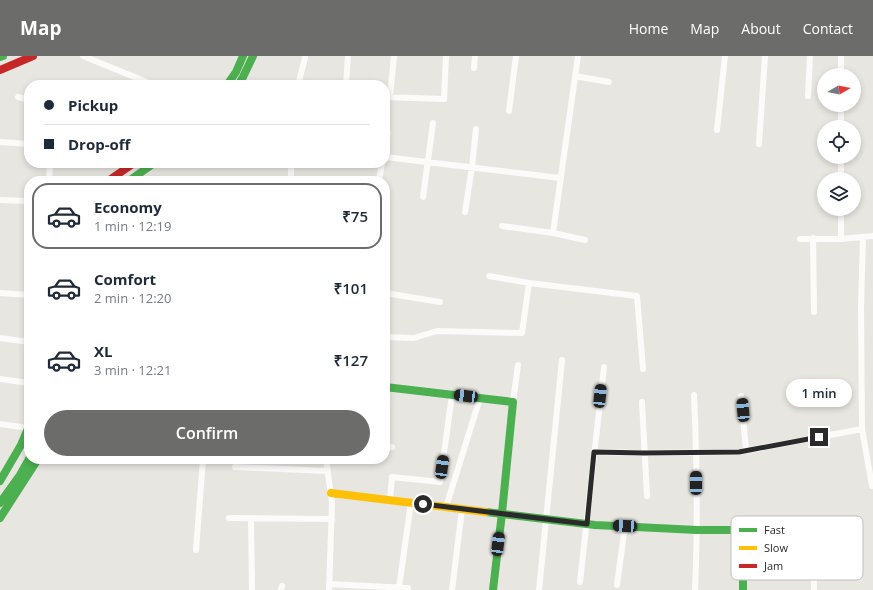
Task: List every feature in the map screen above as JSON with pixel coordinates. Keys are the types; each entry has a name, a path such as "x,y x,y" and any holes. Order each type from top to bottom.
{"main road":[{"path":"0,70 33,56"},
{"path":"231,80 243,56"},
{"path":"242,80 253,56"},
{"path":"115,176 127,168"},
{"path":"136,176 147,168"},
{"path":"390,388 513,402 493,590"},
{"path":"1,477 24,438"},
{"path":"0,489 18,463 24,451"},
{"path":"0,503 26,464"},
{"path":"0,518 35,464"},
{"path":"331,493 587,524 697,530 731,530"}],"street":[{"path":"83,56 142,80"},
{"path":"346,80 348,56"},
{"path":"390,80 394,56"},
{"path":"390,97 444,99 446,56"},
{"path":"474,68 475,56"},
{"path":"509,111 516,56"},
{"path":"553,233 578,56"},
{"path":"718,130 725,56"},
{"path":"759,144 765,56"},
{"path":"808,96 810,56"},
{"path":"841,56 841,68"},
{"path":"299,80 305,58"},
{"path":"575,76 609,82"},
{"path":"18,97 24,99"},
{"path":"423,197 433,123"},
{"path":"465,212 476,129"},
{"path":"0,142 24,144"},
{"path":"390,158 560,178"},
{"path":"0,200 24,201"},
{"path":"841,216 841,238"},
{"path":"502,226 553,233 585,240"},
{"path":"800,239 873,236"},
{"path":"863,237 861,307 862,429 870,463 872,486"},
{"path":"813,238 814,312"},
{"path":"490,276 529,283 637,296 643,369"},
{"path":"390,337 414,338 437,331 522,333 529,283"},
{"path":"0,293 24,295"},
{"path":"390,294 440,302"},
{"path":"0,338 24,341"},
{"path":"539,590 562,360"},
{"path":"513,402 518,365"},
{"path":"580,582 604,367"},
{"path":"0,379 24,383"},
{"path":"390,500 392,477 440,482 452,395"},
{"path":"694,395 697,530 695,590"},
{"path":"742,396 746,450"},
{"path":"446,507 480,398"},
{"path":"642,402 647,496"},
{"path":"0,424 24,426"},
{"path":"594,452 739,452 862,429"},
{"path":"196,550 203,464"},
{"path":"327,464 332,502 329,587 390,589 408,588"},
{"path":"235,467 328,471"},
{"path":"399,588 411,502"},
{"path":"452,590 462,509"},
{"path":"229,518 332,519"},
{"path":"251,518 252,590"},
{"path":"617,584 625,526"},
{"path":"814,580 814,590"}],"traffic: fast":[{"path":"230,80 236,72 243,56"},
{"path":"241,80 253,56"},
{"path":"136,176 147,168"},
{"path":"390,388 513,402 493,590"},
{"path":"0,481 24,438"},
{"path":"0,503 26,464"},
{"path":"0,518 35,464"},
{"path":"486,512 595,525 697,530 731,530"},
{"path":"743,580 743,590"}],"traffic: slow":[{"path":"331,493 486,512"}],"traffic: jam":[{"path":"0,70 33,56"},
{"path":"115,176 127,168"}],"route":[{"path":"423,504 587,524 594,452 739,452 819,437"}]}
